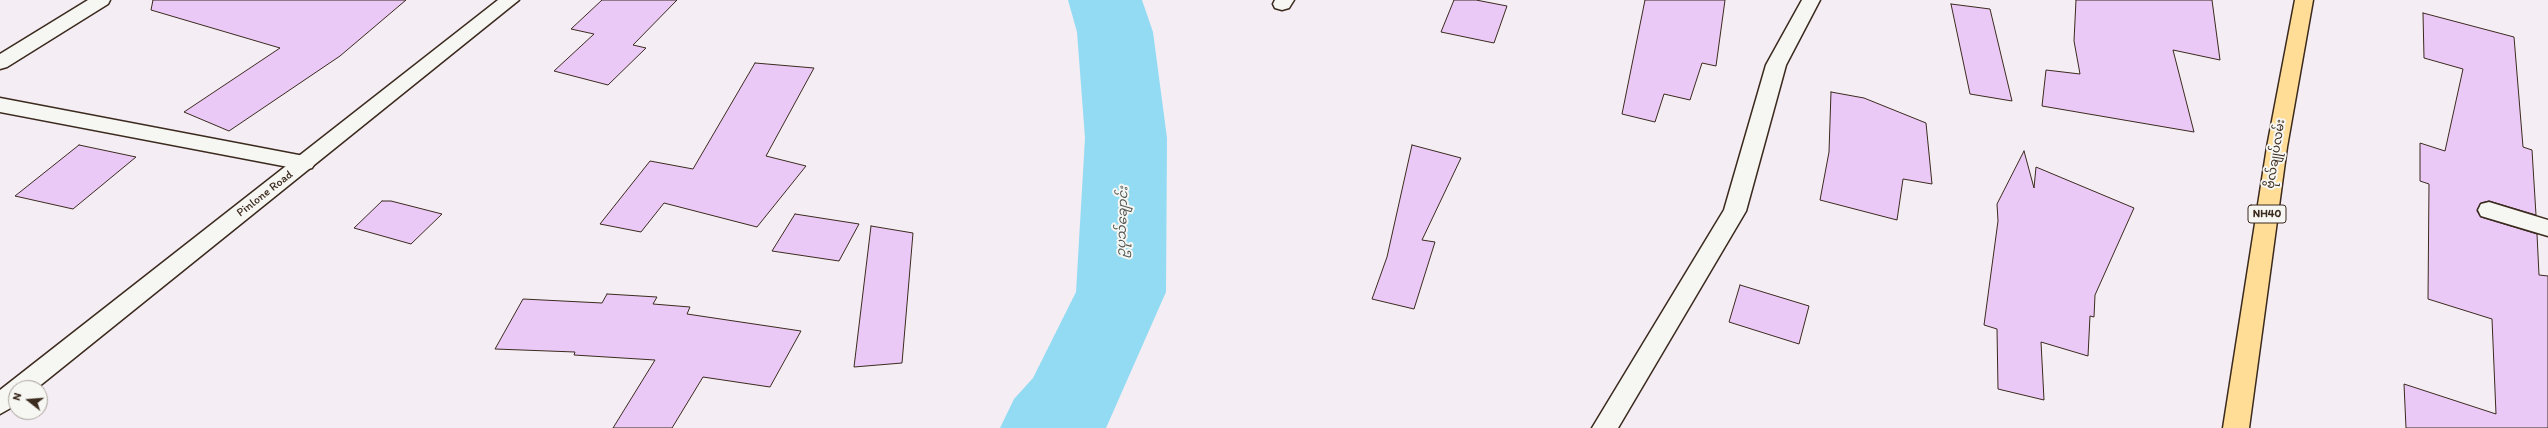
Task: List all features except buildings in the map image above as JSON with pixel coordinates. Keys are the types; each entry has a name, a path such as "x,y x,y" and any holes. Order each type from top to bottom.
{"highway":[{"name":"ဗိုလ်ချုပ်လမ်း","path":"2236,428 2277,147 2304,0"}],"street":[{"path":"0,63 102,0"},
{"name":"Pinlone Road","path":"30,380 510,0"},
{"path":"1605,428 1735,211 1776,65 1811,0"},
{"path":"0,105 304,163"},
{"path":"2489,210 2548,228"},
{"path":"0,404 8,398"}],"waterway":[{"name":"ဥပုသ်ချောင်း","path":"1049,428 1069,405 1121,292 1126,138 1115,32 1105,0"}]}
